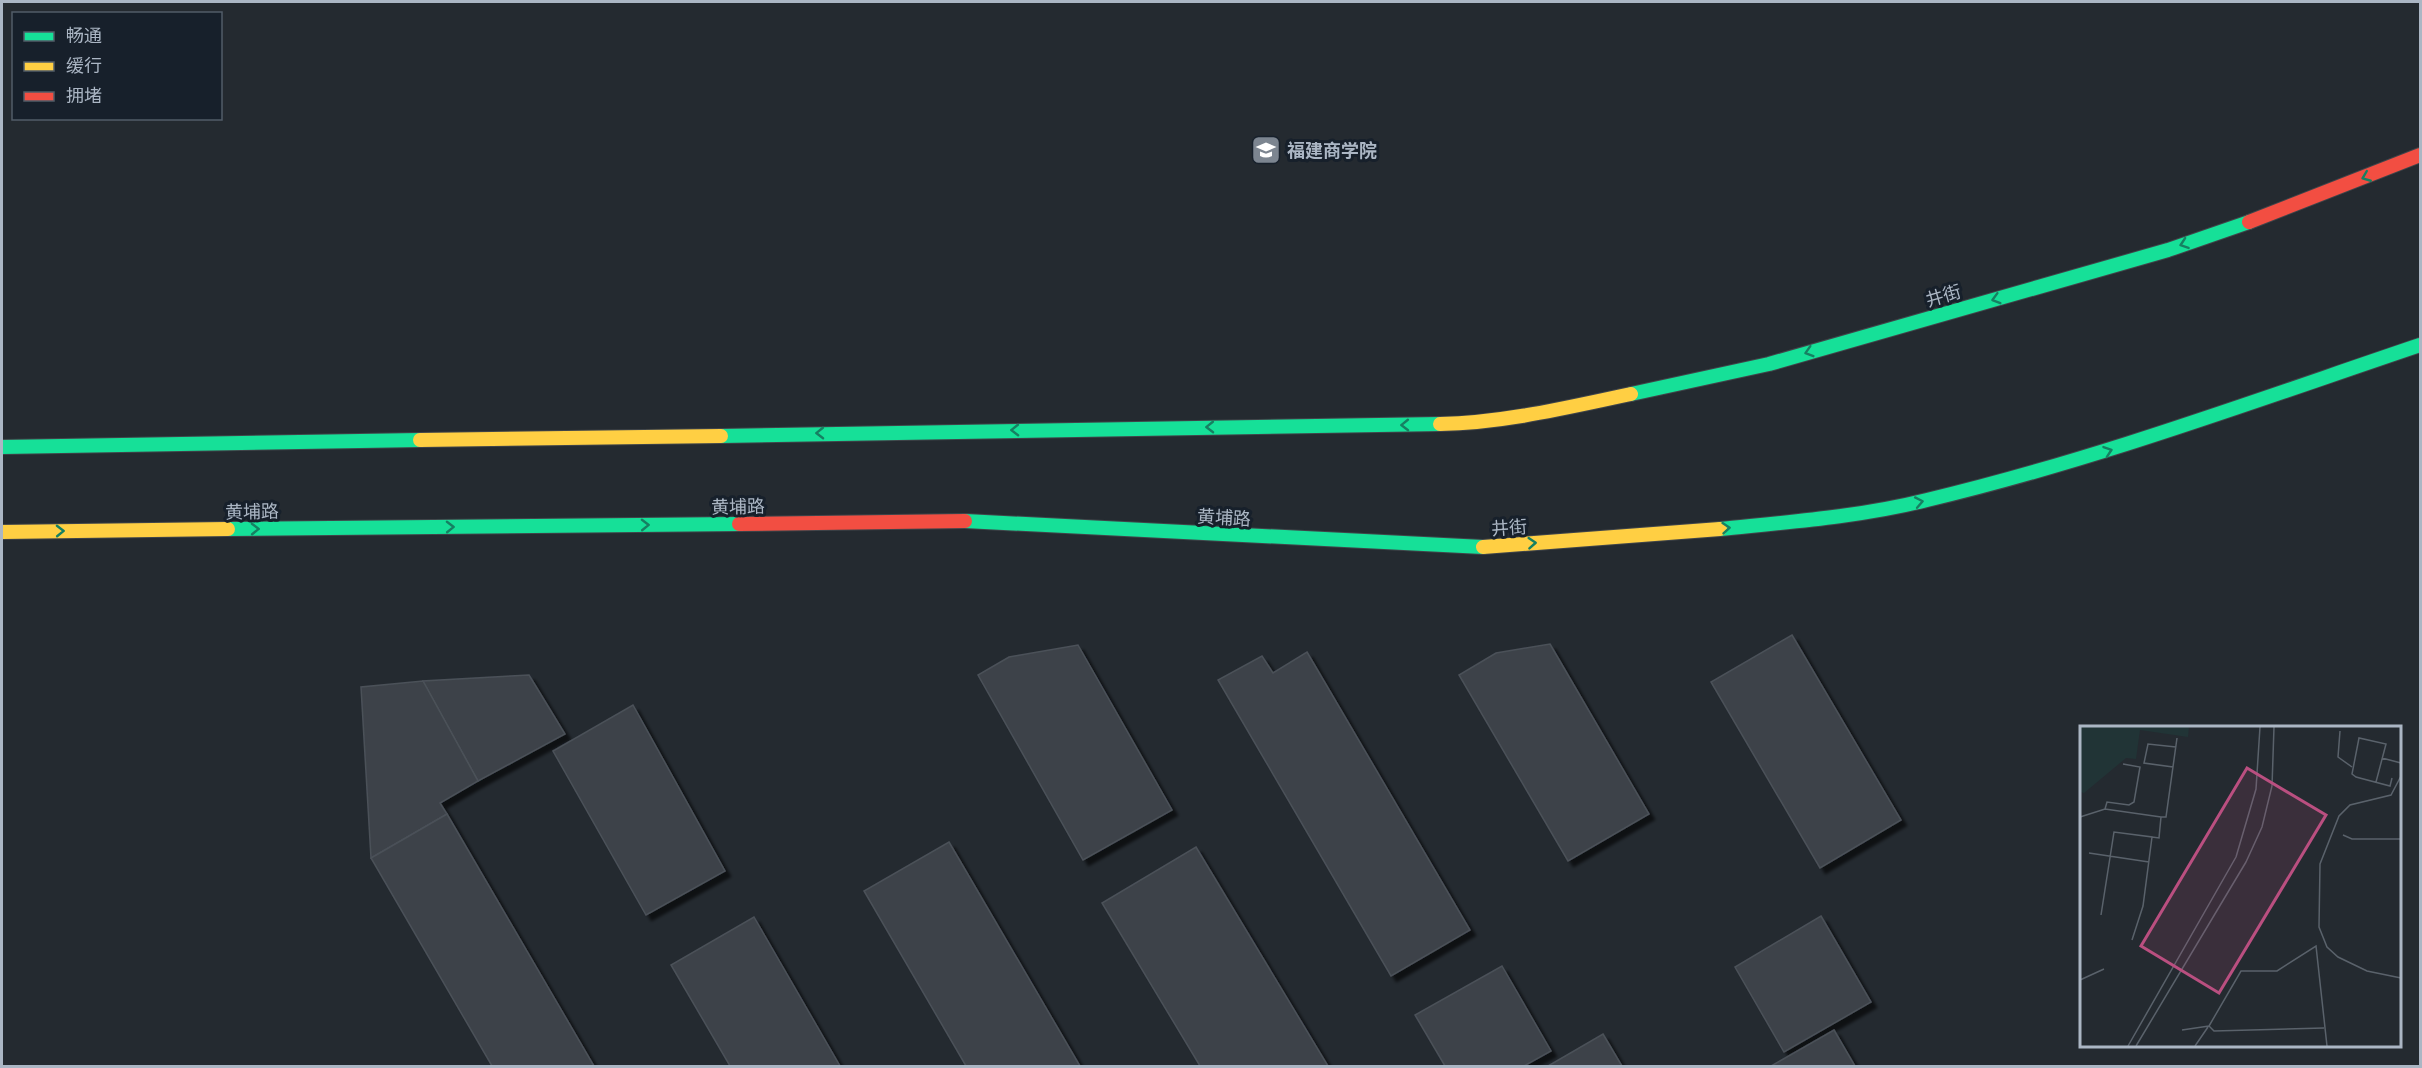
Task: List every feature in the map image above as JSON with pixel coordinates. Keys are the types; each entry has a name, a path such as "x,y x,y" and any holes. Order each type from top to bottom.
{"main road":[{"name":"井街","path":"2,447 1463,424 1566,408 1769,364 2168,250 2264,217 2421,155"},
{"name":"井街","path":"1474,548 1817,520 1925,501 2083,459 2421,345"},
{"name":"黄埔路","path":"2,532 973,521 1474,548"}],"building":[{"path":"1792,635 1901,820 1820,868 1711,682"},
{"path":"1550,644 1649,814 1568,861 1459,675 1496,653"},
{"path":"1078,645 1172,810 1083,860 978,675 1009,657"},
{"path":"1307,652 1470,930 1391,976 1218,680 1262,656 1273,673"},
{"path":"529,675 565,734 478,781 423,681"},
{"path":"423,681 478,781 440,803 447,814 371,858 361,687"},
{"path":"633,705 725,871 646,915 553,751"},
{"path":"447,814 594,1066 492,1066 371,858"},
{"path":"949,842 1080,1066 966,1066 864,891"},
{"path":"1196,847 1328,1066 1200,1066 1102,903"},
{"path":"1821,916 1871,1002 1784,1052 1735,967"},
{"path":"754,917 840,1066 730,1066 671,965"},
{"path":"1502,966 1551,1051 1524,1066 1445,1066 1415,1015"},
{"path":"1834,1030 1855,1066 1771,1066"},
{"path":"1603,1034 1622,1066 1548,1066"}],"traffic: fast":[{"path":"1631,394 1769,364 2168,250 2249,222"},
{"path":"1720,529 1876,511 1990,484 2114,448 2420,345"},
{"path":"721,436 1440,424"},
{"path":"2,447 420,440"},
{"path":"965,521 1483,547"},
{"path":"228,529 739,524"}],"traffic: slow":[{"path":"1440,424 1488,421 1631,394"},
{"path":"420,440 721,436"},
{"path":"2,532 228,529"},
{"path":"1483,547 1720,529"}],"traffic: jam":[{"path":"2249,222 2420,155"},
{"path":"739,524 965,521"}],"place":[{"name":"福建商学院","path":"1266,150"}]}
